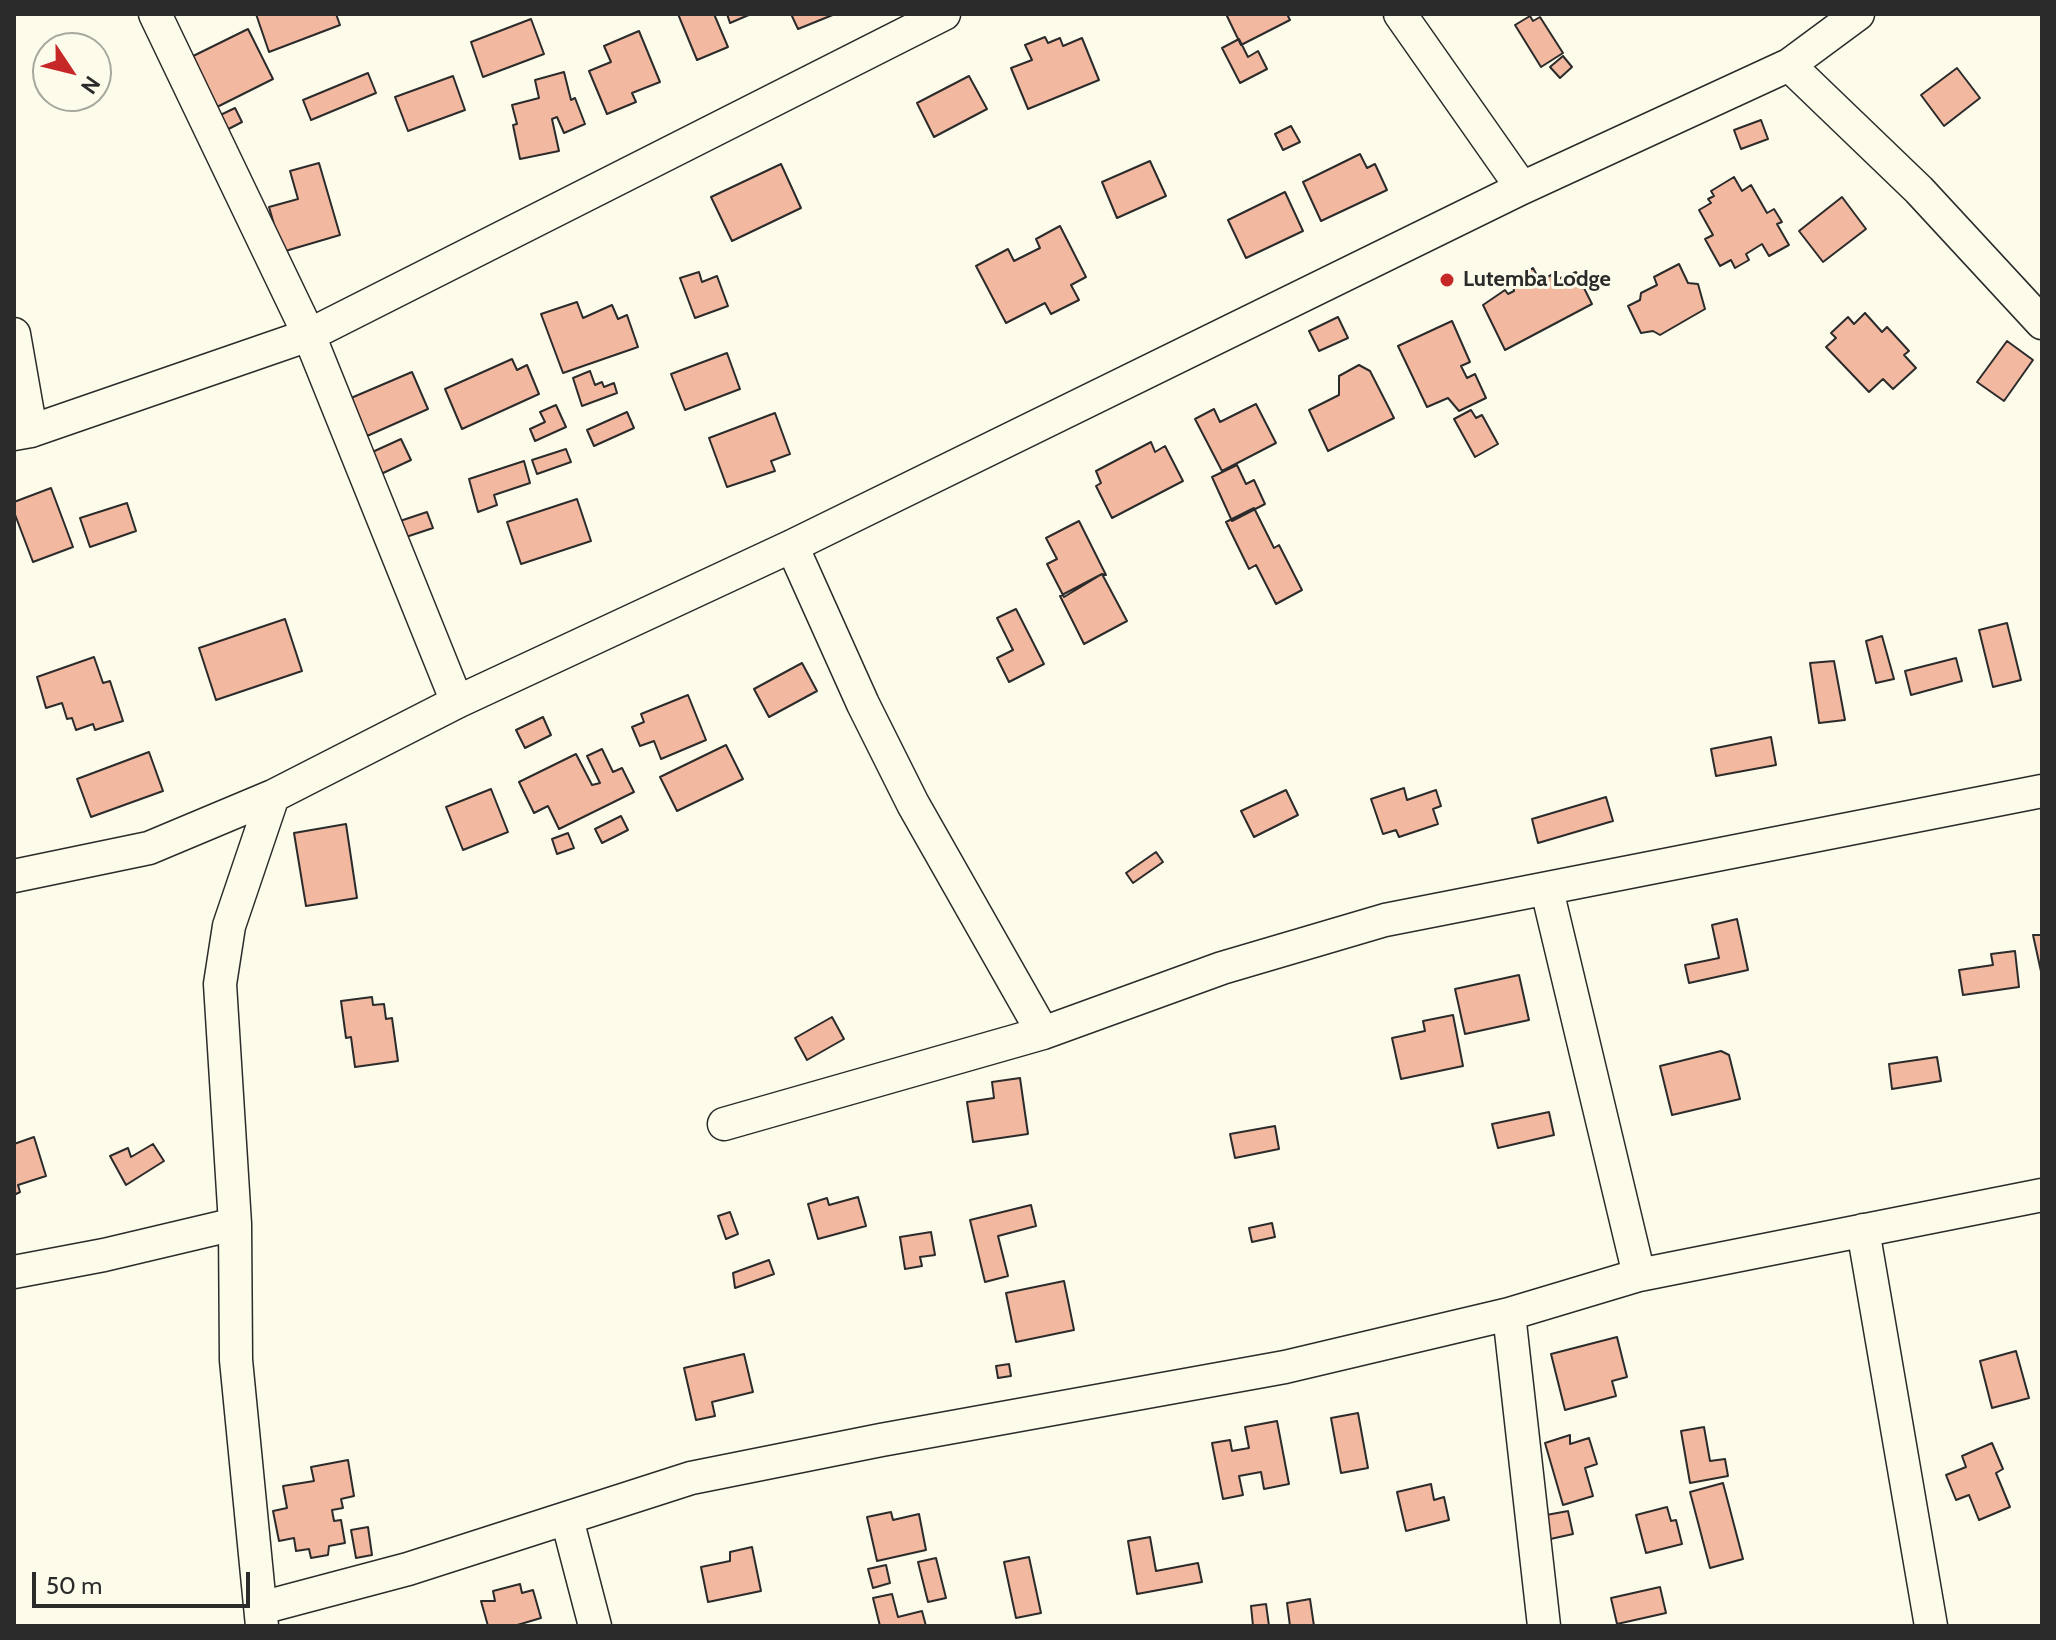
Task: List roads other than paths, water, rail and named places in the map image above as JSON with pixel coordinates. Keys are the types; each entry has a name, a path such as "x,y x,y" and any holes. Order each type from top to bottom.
{"street":[{"path":"155,14 309,335 457,702"},
{"path":"14,334 22,432 309,335 944,14"},
{"path":"1400,14 1522,188"},
{"path":"14,876 149,848 273,796 457,702 792,546 1522,188 1789,65 1858,14"},
{"path":"1789,65 1930,201 2042,323"},
{"path":"792,546 863,704 913,804 1043,1033"},
{"path":"724,1124 1043,1033 1222,968 1385,920 2042,791"},
{"path":"273,796 229,926 220,984 235,1224 236,1360 261,1617 691,1478 881,1440 1285,1367 1509,1314 1639,1275 2042,1195"},
{"path":"1547,890 1639,1275"},
{"path":"14,1272 104,1255 235,1224"},
{"path":"1863,1230 1931,1626"},
{"path":"1509,1314 1544,1626"},
{"path":"567,1519 595,1626"}],"place":[{"name":"Lutemba Lodge","path":"1447,280"}]}
